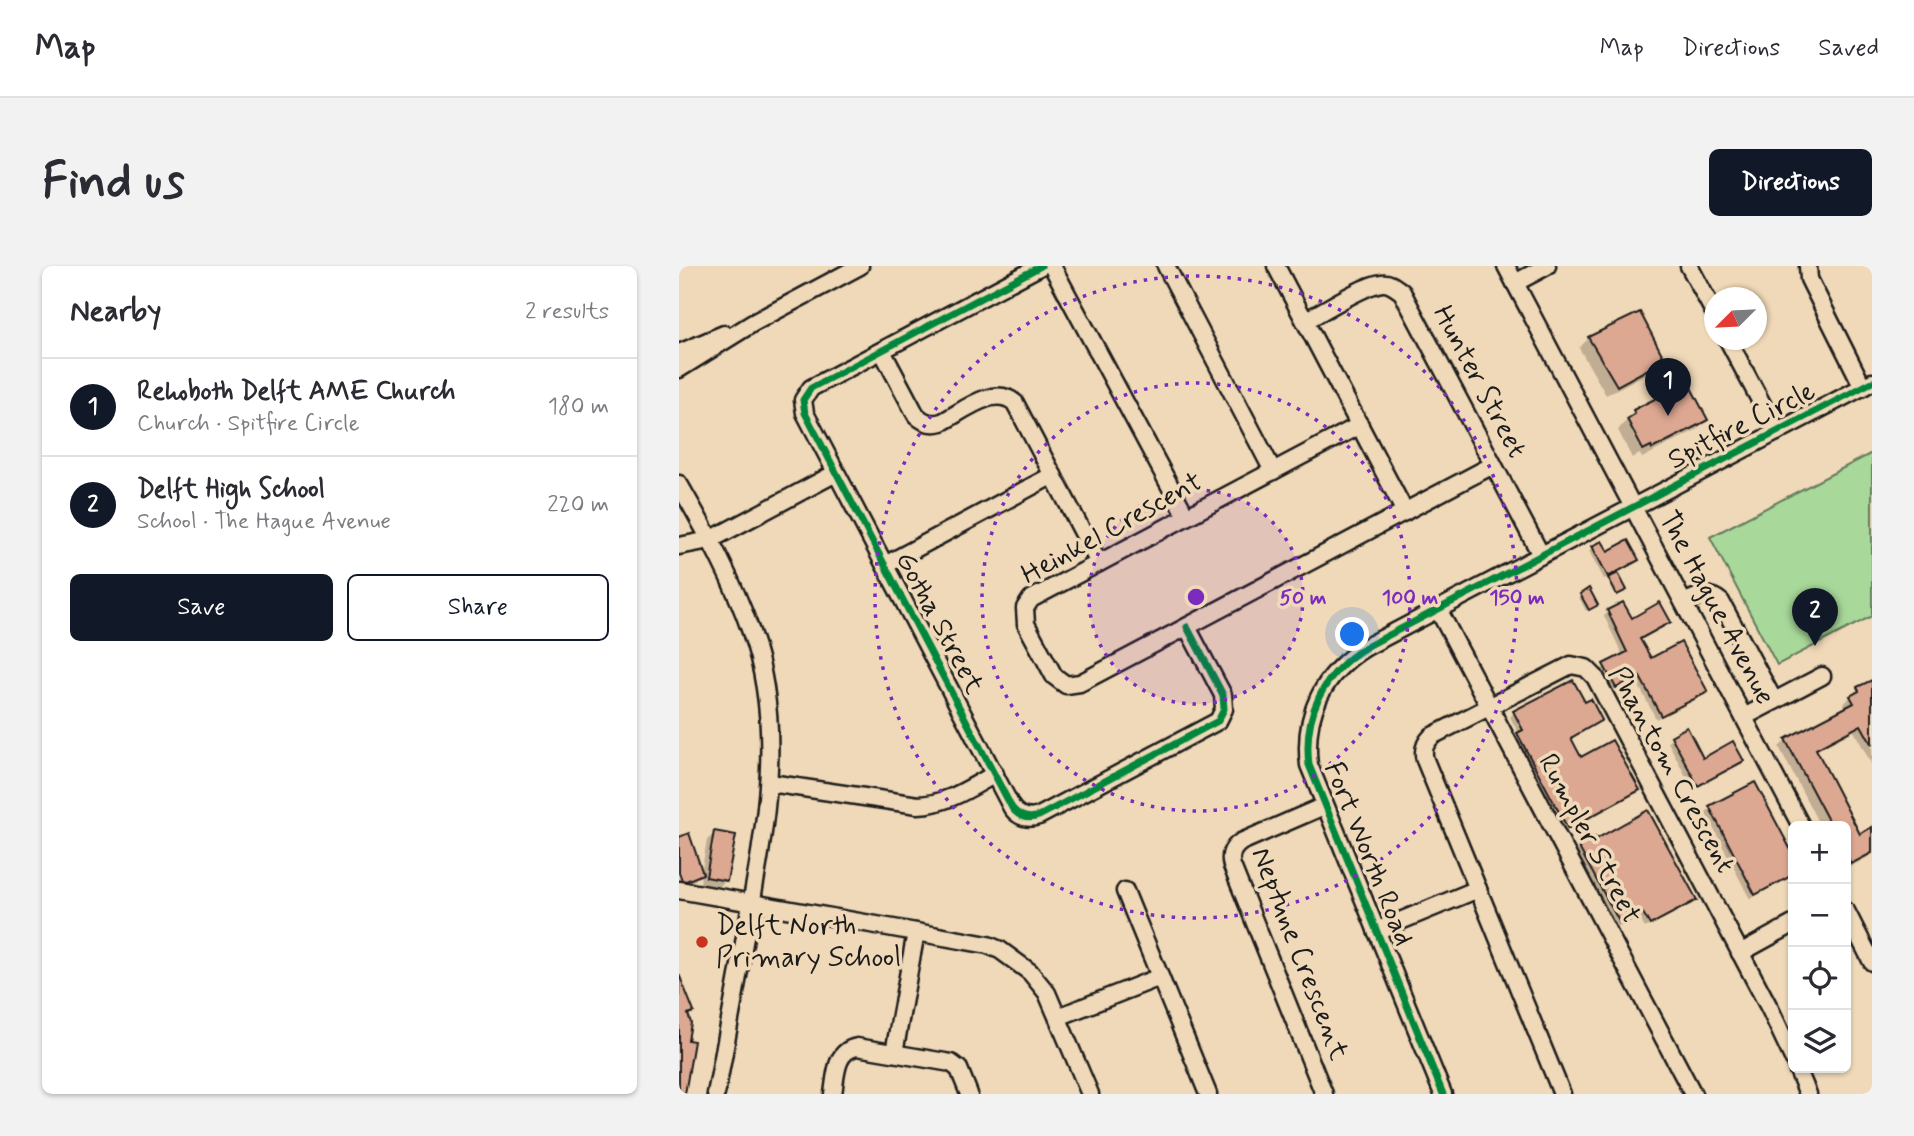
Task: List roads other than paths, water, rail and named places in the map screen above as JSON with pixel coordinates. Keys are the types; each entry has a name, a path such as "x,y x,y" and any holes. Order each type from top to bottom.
{"street":[{"path":"679,369 753,323 860,266"},
{"name":"Gotha Street","path":"1041,266 811,388 804,396 805,413 1015,812 1034,818 1218,721 1224,709 1223,695 1187,626"},
{"path":"1052,266 1186,516"},
{"path":"1166,266 1272,471"},
{"path":"1276,266 1405,512"},
{"name":"The Hague Avenue","path":"1506,266 1798,821"},
{"path":"1515,283 1547,266"},
{"path":"1689,266 1704,295"},
{"path":"1808,266 1809,279 1868,384"},
{"name":"Hunter Street","path":"1305,321 1381,283 1390,284 1402,292 1541,555"},
{"path":"679,353 753,323"},
{"name":"Spitfire Circle","path":"1733,350 1777,432"},
{"path":"882,351 916,415 924,422 942,422 995,396 1011,399 1018,407 1098,563"},
{"name":"Spitfire Circle","path":"1632,506 1868,384"},
{"name":"Heinkel Crescent","path":"1360,425 1035,596 1025,608 1026,624 1054,676 1061,683 1080,683 1493,465"},
{"path":"679,546 710,540 836,473"},
{"path":"885,565 1053,475"},
{"path":"679,484 710,540 752,633 763,678 769,721 770,783 716,1094"},
{"name":"Fort Worth Road","path":"1443,1094 1309,765 1307,751 1311,715 1326,683 1355,654 1632,506"},
{"path":"1683,603 1703,594 1713,596 1721,602 1774,701"},
{"name":"Rumpler Street","path":"1438,609 1693,1094"},
{"name":"Phantom Crescent","path":"1562,1094 1425,760 1424,751 1432,736 1566,666 1581,665 1591,672 1788,1048"},
{"path":"1744,718 1822,676"},
{"path":"770,783 925,805 942,803 995,774"},
{"name":"Neptune Crescent","path":"1324,806 1241,842 1230,858 1324,1094"},
{"path":"1376,931 1478,889"},
{"path":"679,890 988,945 1011,957 1039,982 1058,1017 1090,1094"},
{"path":"1125,891 1208,1094"},
{"path":"1851,921 1872,962"},
{"path":"1740,953 1788,928"},
{"path":"894,1053 916,932"},
{"path":"1058,1017 1160,977"},
{"path":"833,1094 838,1062 846,1051 863,1047 951,1063 958,1069 969,1094"},
{"path":"1799,1073 1808,1094"}],"place":[{"name":"Rehoboth Delft AME Church","path":"1668,416"},
{"name":"Delft High School","path":"1815,646"},
{"name":"Delft North Primary School","path":"702,942"}]}
